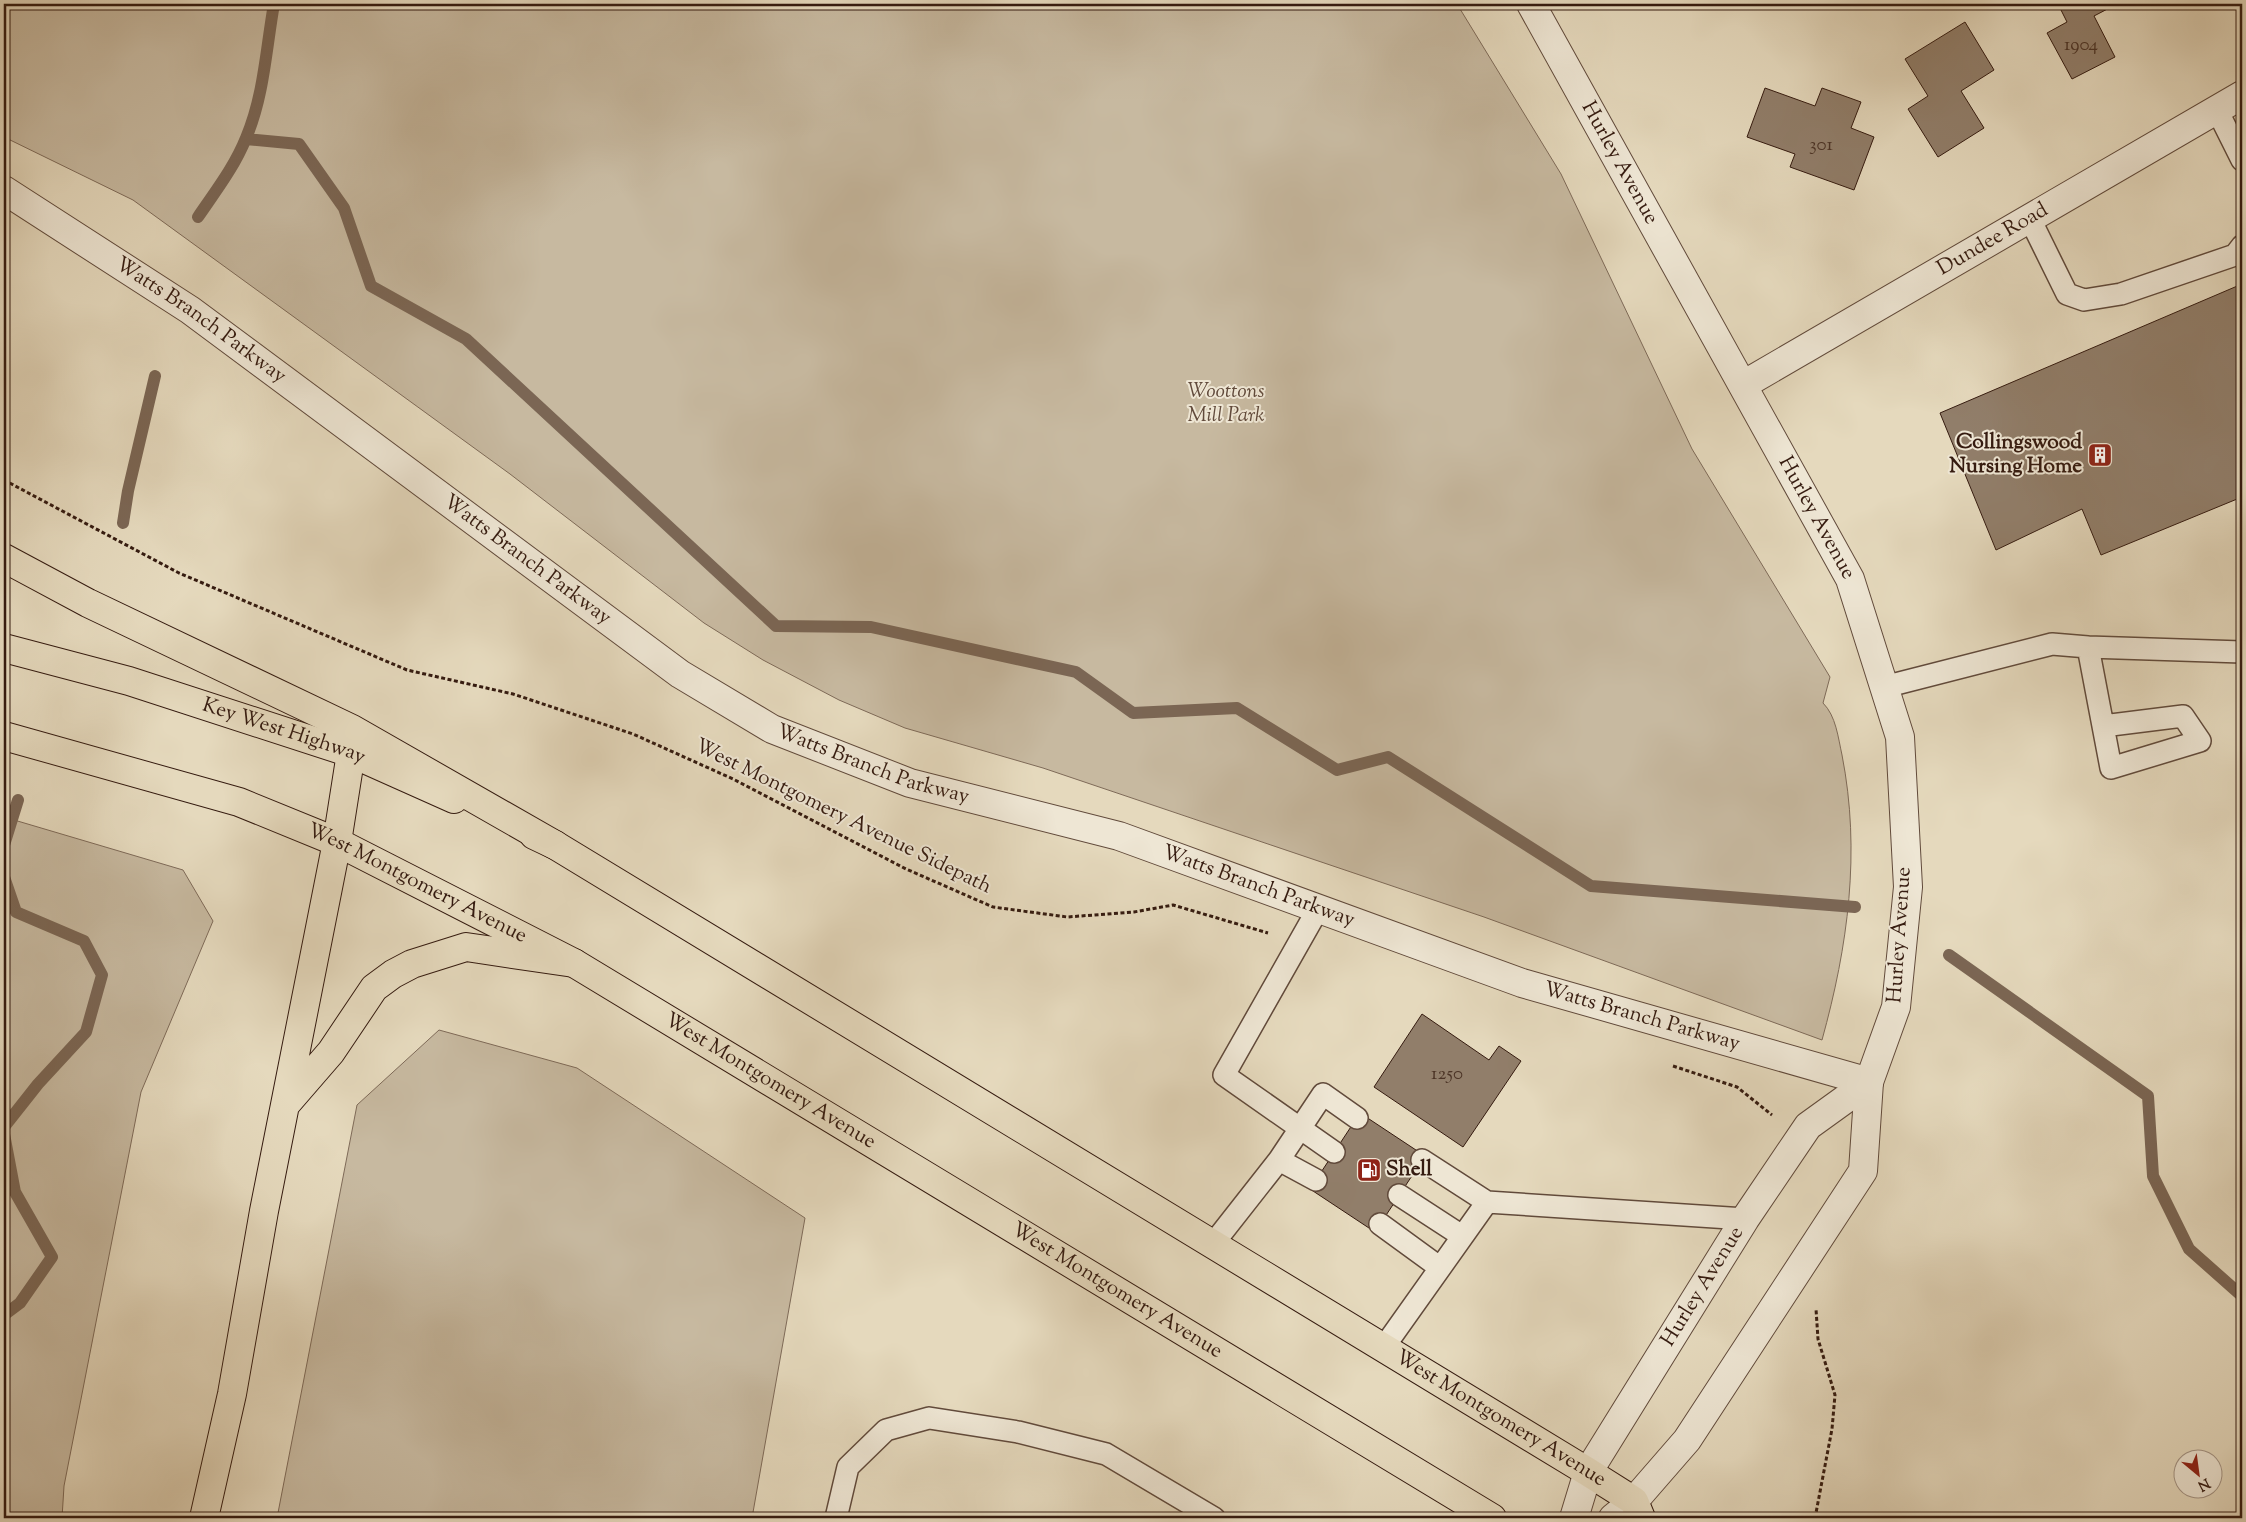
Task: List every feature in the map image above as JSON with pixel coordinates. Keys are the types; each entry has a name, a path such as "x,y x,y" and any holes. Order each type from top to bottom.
{"main road":[{"path":"4,558 88,603 352,729 555,845"},
{"name":"Key West Highway","path":"4,648 129,680 351,753 555,845"},
{"name":"West Montgomery Avenue","path":"4,736 239,802 337,842 574,963 1492,1518"},
{"path":"204,1518 232,1394 264,1211 337,842 351,753"},
{"name":"West Montgomery Avenue","path":"555,845 1588,1472 1637,1510"},
{"path":"286,1105 332,1052 374,988 393,974 412,964 466,947 574,963"}],"street":[{"name":"Hurley Avenue","path":"1531,4 1850,579 1900,737 1908,887 1896,1008 1869,1082 1863,1171 1686,1440 1637,1510 1613,1518"},
{"name":"Dundee Road","path":"1743,385 2242,96"},
{"name":"Watts Branch Parkway","path":"4,190 190,310 680,674 772,729 910,783 1119,836 1522,983 1869,1082"},
{"name":"Hurley Avenue","path":"1574,1518 1588,1472 1745,1219 1808,1126 1869,1082"}],"lane":[{"path":"2217,110 2242,160"},
{"path":"2030,219 2067,294 2084,300 2121,294 2235,255 2242,246"},
{"path":"1884,687 2052,644 2242,652"},
{"path":"2088,647 2103,726"},
{"path":"1318,909 1224,1075 1334,1152"},
{"path":"1213,1244 1279,1160 1323,1094 1357,1118"},
{"path":"1279,1160 1316,1180"},
{"path":"1422,1160 1487,1202 1745,1219"},
{"path":"1399,1195 1462,1236"},
{"path":"1384,1347 1487,1202"},
{"path":"1380,1224 1439,1267"},
{"path":"836,1518 848,1468 886,1430 929,1418 1018,1432 1106,1454 1214,1518"}],"path":[{"name":"West Montgomery Avenue Sidepath","path":"4,480 179,573 284,619 407,670 513,694 633,734 733,779 906,869 993,907 1067,917 1134,912 1173,905 1227,919 1300,943"},
{"path":"1672,1066 1737,1088 1774,1117"},
{"path":"1815,1302 1818,1339 1835,1395 1832,1429 1815,1518"}],"green space":[{"name":"Woottons Mill Park","path":"4,4 1457,4 1561,174 1692,449 1830,677 1823,703 1834,720 1842,755 1851,827 1851,863 1845,934 1839,969 1822,1040 1484,917 1043,768 905,728 839,700 763,660 704,623 510,474 133,200 4,137"},
{"path":"4,817 183,870 213,921 141,1092 64,1486 62,1518 4,1518"},
{"path":"439,1030 577,1068 805,1218 752,1518 277,1518 357,1105"}],"building":[{"path":"2058,4 2117,4 2094,16 2115,57 2072,79 2047,33 2067,22"},
{"path":"1965,22 1994,70 1961,91 1984,128 1938,157 1908,109 1928,96 1905,59"},
{"path":"1765,88 1815,106 1822,88 1861,102 1851,128 1874,137 1854,190 1790,167 1795,154 1747,137"},
{"name":"Collingswood Nursing Home","path":"2242,284 2242,497 2101,555 2082,509 1996,550 1940,413"},
{"path":"1422,1014 1489,1060 1499,1046 1521,1061 1463,1147 1374,1087"},
{"name":"Shell","path":"1360,1113 1425,1156 1375,1232 1310,1189"}],"waterway":[{"path":"198,217 236,159 252,122 261,89 274,4"},
{"path":"246,139 299,144 344,208 371,286 466,339 776,626 871,627 1076,672 1133,713 1237,708 1337,770 1388,757 1591,886 1855,907"},
{"path":"123,523 128,491 155,376"},
{"path":"4,845 18,800"},
{"path":"4,877 16,912 84,941 102,975 86,1032 38,1084 4,1127"},
{"path":"1949,955 2148,1096 2153,1176 2189,1249 2242,1296"},
{"path":"4,1134 15,1192 52,1257 20,1303 4,1315"}],"place":[{"name":"Collingswood Nursing Home","path":"2100,455"},
{"name":"Shell","path":"1369,1170"}]}
